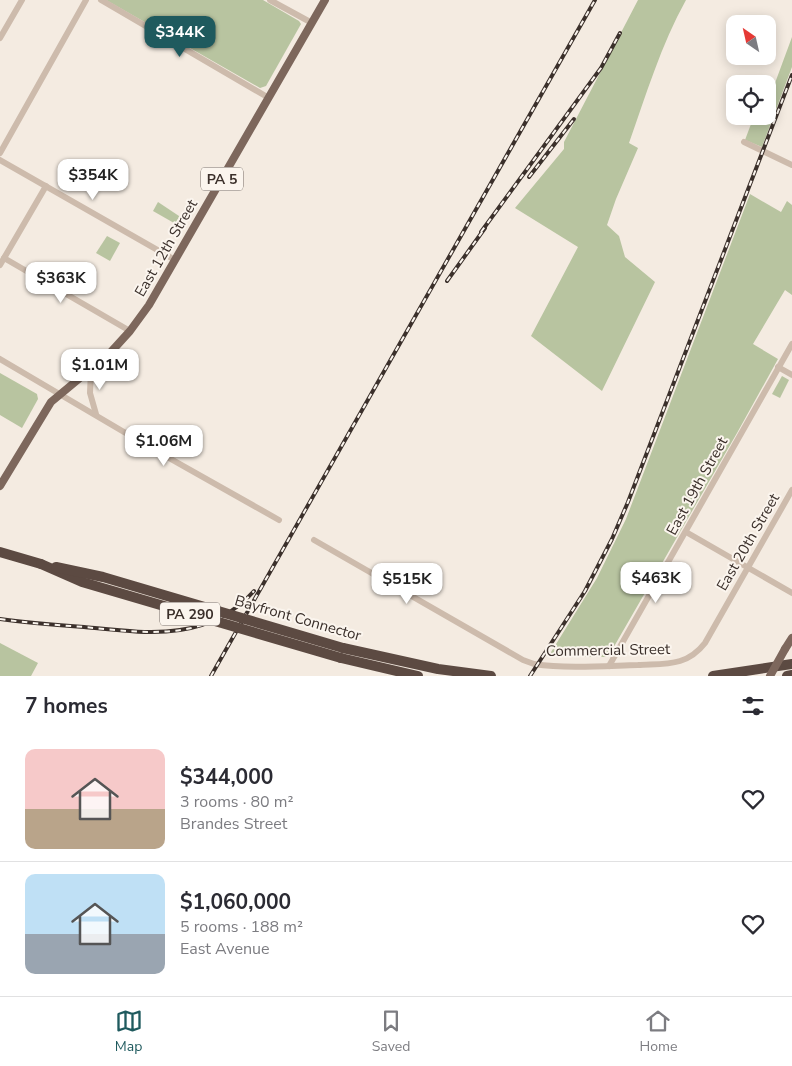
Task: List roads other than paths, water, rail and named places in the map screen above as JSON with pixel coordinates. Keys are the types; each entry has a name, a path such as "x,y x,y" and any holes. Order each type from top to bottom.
{"highway":[{"name":"Bayfront Connector","path":"0,552 41,564 103,577 418,676"},
{"name":"Bayfront Connector","path":"342,653 491,676"},
{"path":"713,676 792,664"},
{"path":"786,676 792,675"}],"main road":[{"name":"East 12th Street","path":"0,486 46,408 110,353 130,331 148,305 325,0"},
{"path":"770,676 792,638"}],"street":[{"path":"0,38 22,0"},
{"path":"0,153 86,0"},
{"path":"101,0 269,98"},
{"path":"270,0 312,23"},
{"path":"744,142 792,164"},
{"path":"0,160 175,260"},
{"path":"46,186 2,262 130,331"},
{"name":"East 19th Street","path":"609,666 792,344"},
{"path":"0,359 279,520"},
{"path":"778,367 792,375"},
{"path":"91,370 90,392 96,415"},
{"name":"East 20th Street","path":"693,655 705,643 792,490"},
{"path":"686,532 792,593"},
{"name":"Commercial Street","path":"314,540 523,660 534,664 547,666 609,666 672,662 693,655"}],"railway":[{"path":"211,676 595,0"},
{"path":"481,232 601,68 620,33"},
{"path":"530,676 585,591 612,539 628,502 792,75"},
{"path":"529,177 574,119"},
{"path":"447,281 485,228"},
{"path":"0,619 130,631 175,631 196,627 217,619 236,608 254,591"}]}
